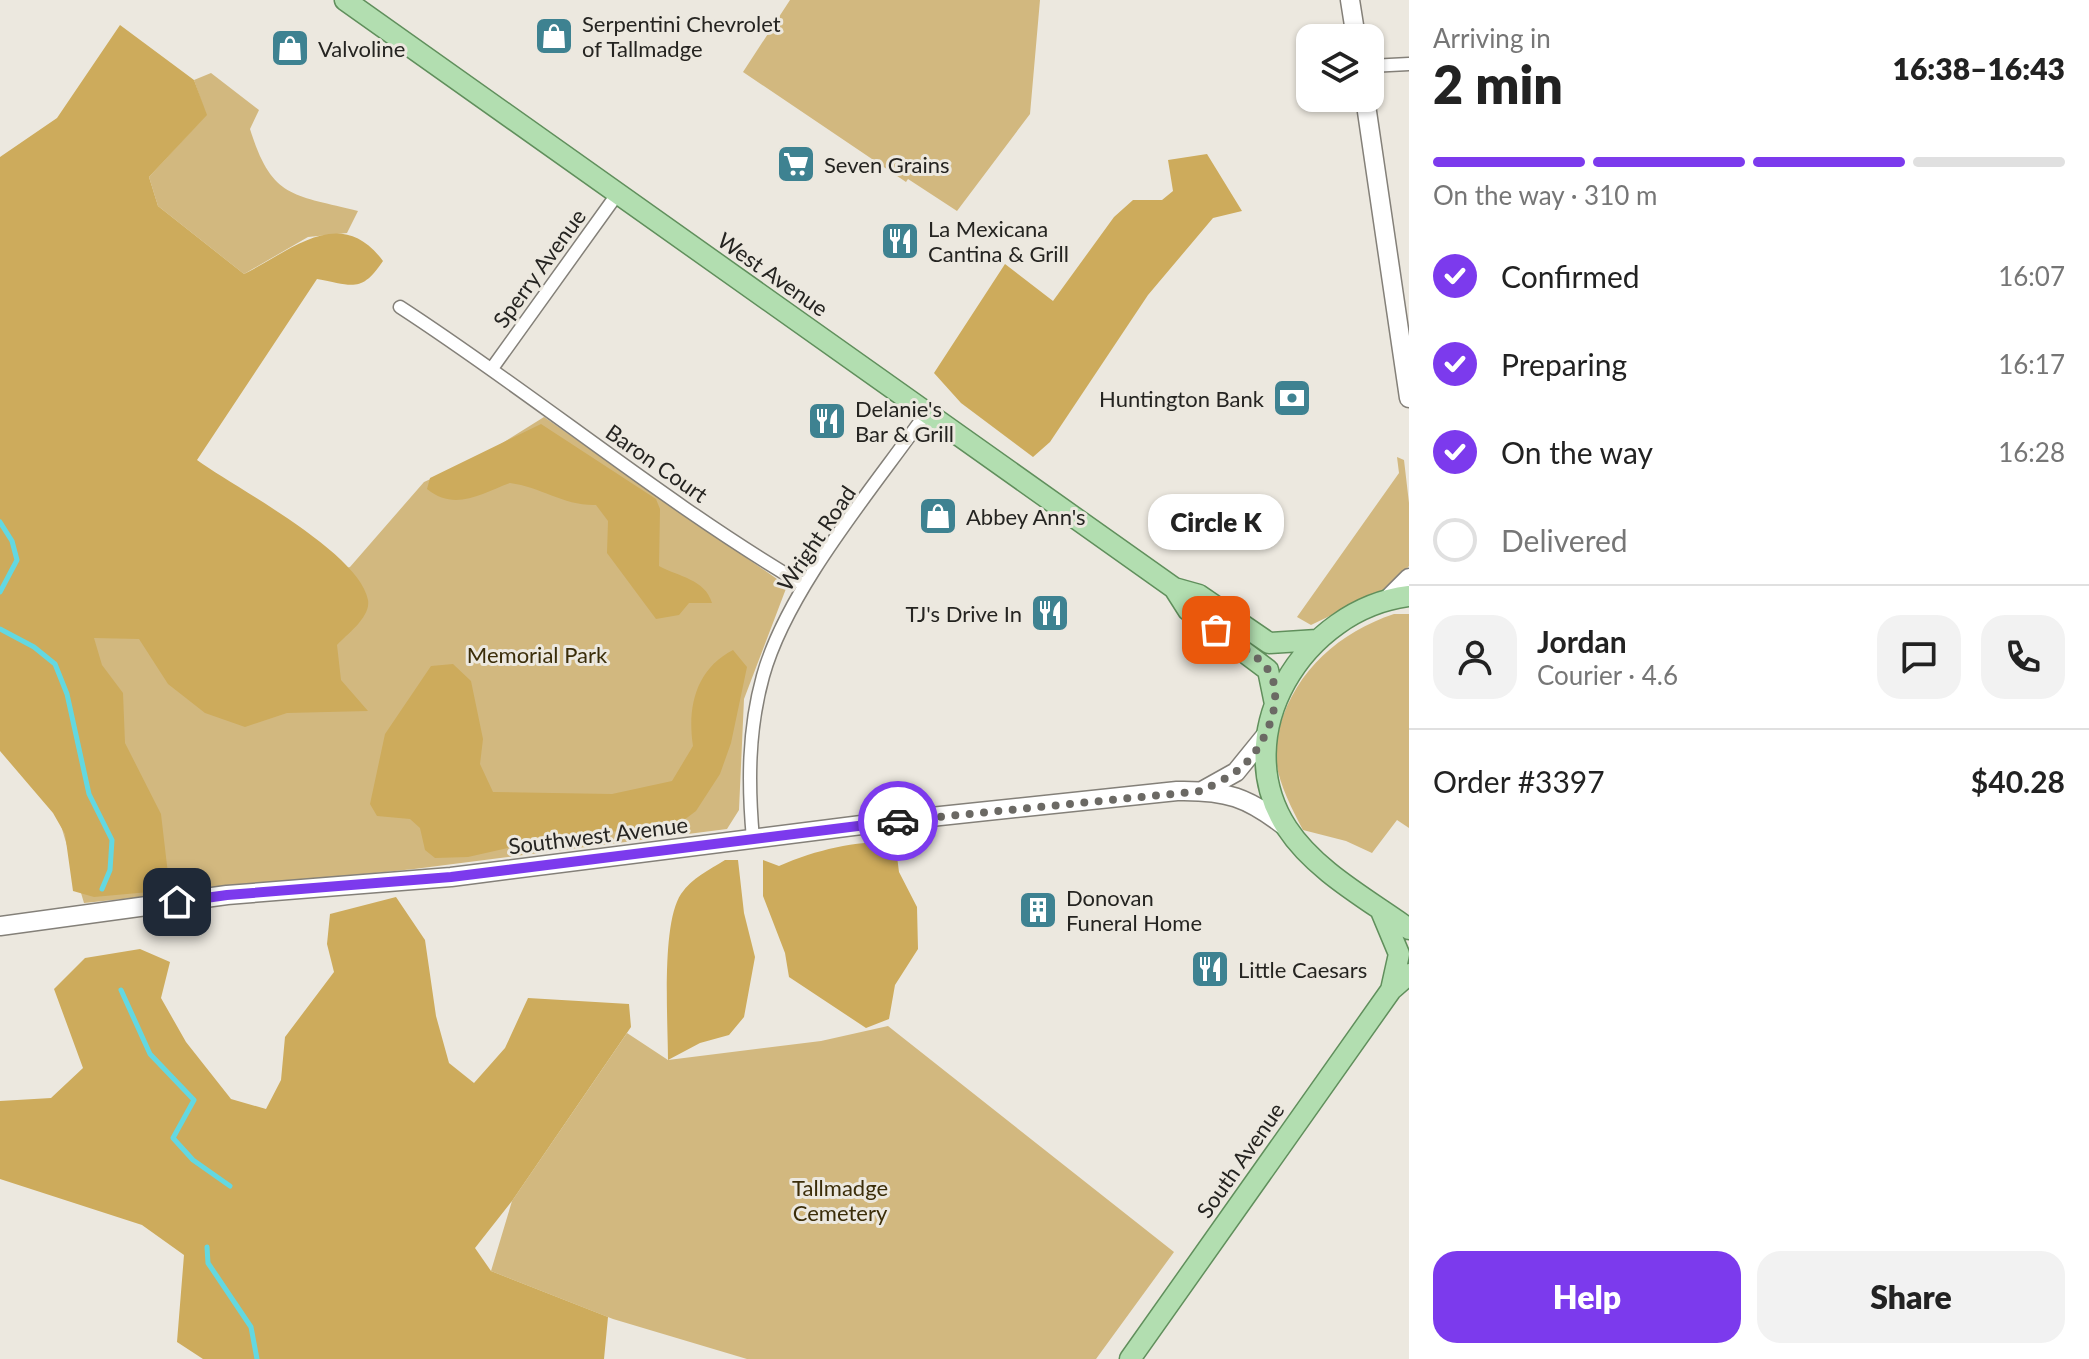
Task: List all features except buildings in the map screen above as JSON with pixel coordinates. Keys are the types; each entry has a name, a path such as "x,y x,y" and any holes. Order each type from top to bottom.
{"main road":[{"name":"West Avenue","path":"345,0 1174,588 1199,595 1269,643 1317,640"},
{"name":"West Avenue","path":"1174,588 1188,610 1268,670 1275,704"},
{"path":"1409,596 1387,600 1317,640 1291,670 1275,704 1266,735 1268,782 1287,828 1318,861 1409,929"},
{"name":"South Avenue","path":"1379,908 1399,954 1391,990"},
{"name":"South Avenue","path":"1130,1359 1391,990 1409,974"}],"street":[{"path":"1350,0 1354,24"},
{"path":"1384,65 1409,64"},
{"path":"1367,112 1409,398"},
{"name":"Sperry Avenue","path":"493,367 618,193"},
{"name":"Baron Court","path":"400,307 493,367 532,401 757,558 804,585"},
{"name":"Wright Road","path":"753,839 749,770 752,726 763,674 804,585 927,412"},
{"path":"1387,600 1409,578"},
{"name":"Southwest Avenue","path":"1202,791 1245,764 1266,735"},
{"name":"Southwest Avenue","path":"0,926 227,895 451,877 893,821 1202,791 1243,798 1287,828"}],"green space":[{"path":"790,0 1040,0 1030,114 957,211 908,179 906,182 743,72"},
{"path":"211,73 259,110 250,129 258,152 276,181 301,196 358,211 347,233 308,237 244,274 158,206 149,177 206,115 194,80"},
{"name":"Memorial Park","path":"544,417 787,586 744,699 739,810 727,829 414,869 84,903 8,647 350,567 424,482 485,454"},
{"path":"1397,457 1404,460 1409,503 1409,566 1392,586 1311,625 1297,617 1399,473"},
{"path":"1394,614 1409,614 1409,828 1397,820 1372,853 1346,841 1303,830 1281,781 1275,747 1287,706 1309,671 1338,643"},
{"name":"Tallmadge Cemetery","path":"888,1026 1174,1252 1096,1359 747,1359 613,1319 491,1271 512,1201 627,1033 668,1060 821,1041"}],"shaded area":[{"path":"120,25 194,80 207,115 149,177 158,206 244,274 297,244 333,234 350,235 367,244 383,261 368,279 355,285 317,279 197,460 320,542 360,581 368,600 366,613 337,645 341,680 368,711 287,713 245,727 205,713 168,684 139,639 94,638 102,665 123,693 125,743 161,814 168,874 149,892 94,897 73,891 65,834 53,813 0,751 0,157 57,118"},
{"path":"1207,154 1242,211 1213,218 1148,295 1050,442 1033,457 961,403 934,373 1005,264 1053,301 1114,217 1133,200 1162,200 1173,191 1168,160"},
{"path":"541,424 656,499 660,509 659,566 697,584 709,595 712,603 689,603 679,615 656,619 607,553 608,521 596,505 573,503 510,483 458,500 437,496 427,489 430,478"},
{"path":"733,650 747,667 731,743 720,774 696,811 676,826 561,836 468,857 435,858 425,850 420,828 410,819 377,816 370,804 385,734 431,666 453,664 471,681 483,739 480,764 493,792 612,794 672,781 693,746 693,703 697,690 710,668"},
{"path":"895,841 899,872 917,907 918,949 895,985 889,1019 866,1028 789,977 785,953 763,896 763,860 779,866 836,848"},
{"path":"725,860 738,860 744,913 755,957 744,1017 729,1035 700,1043 668,1060 668,949 675,908 690,883"},
{"path":"396,897 425,940 436,1016 449,1063 474,1083 505,1048 528,998 629,1004 631,1027 512,1201 475,1248 491,1271 608,1317 604,1359 203,1359 177,1342 184,1255 142,1225 0,1179 0,1101 51,1098 83,1068 54,989 85,958 140,949 170,962 161,998 186,1042 231,1099 266,1109 281,1080 285,1037 334,972 327,944 330,914"}],"waterway":[{"path":"0,522 12,541 17,560 0,592"},
{"path":"0,629 34,647 55,664 67,694 89,794 112,840 110,870 102,889"},
{"path":"121,990 150,1054 194,1100 173,1138 193,1160 230,1186"},
{"path":"207,1247 208,1263 251,1327 257,1359"}],"way so far":[{"path":"898,821 1177,791 1202,791 1236,772 1253,755 1266,735 1275,704 1274,689 1271,676 1263,664 1216,630"}],"place":[{"name":"Serpentini Chevrolet of Tallmadge","path":"554,36"},
{"name":"Valvoline","path":"290,48"},
{"name":"Seven Grains","path":"796,164"},
{"name":"La Mexicana Cantina & Grill","path":"900,241"},
{"name":"Huntington Bank","path":"1292,398"},
{"name":"Delanie's Bar & Grill","path":"827,421"},
{"name":"Abbey Ann's","path":"938,516"},
{"name":"TJ's Drive In","path":"1050,613"},
{"name":"Circle K","path":"1216,630"},
{"name":"Donovan Funeral Home","path":"1038,910"},
{"name":"Little Caesars","path":"1210,969"}],"route":[{"path":"177,902 227,895 451,877 898,821"}]}
